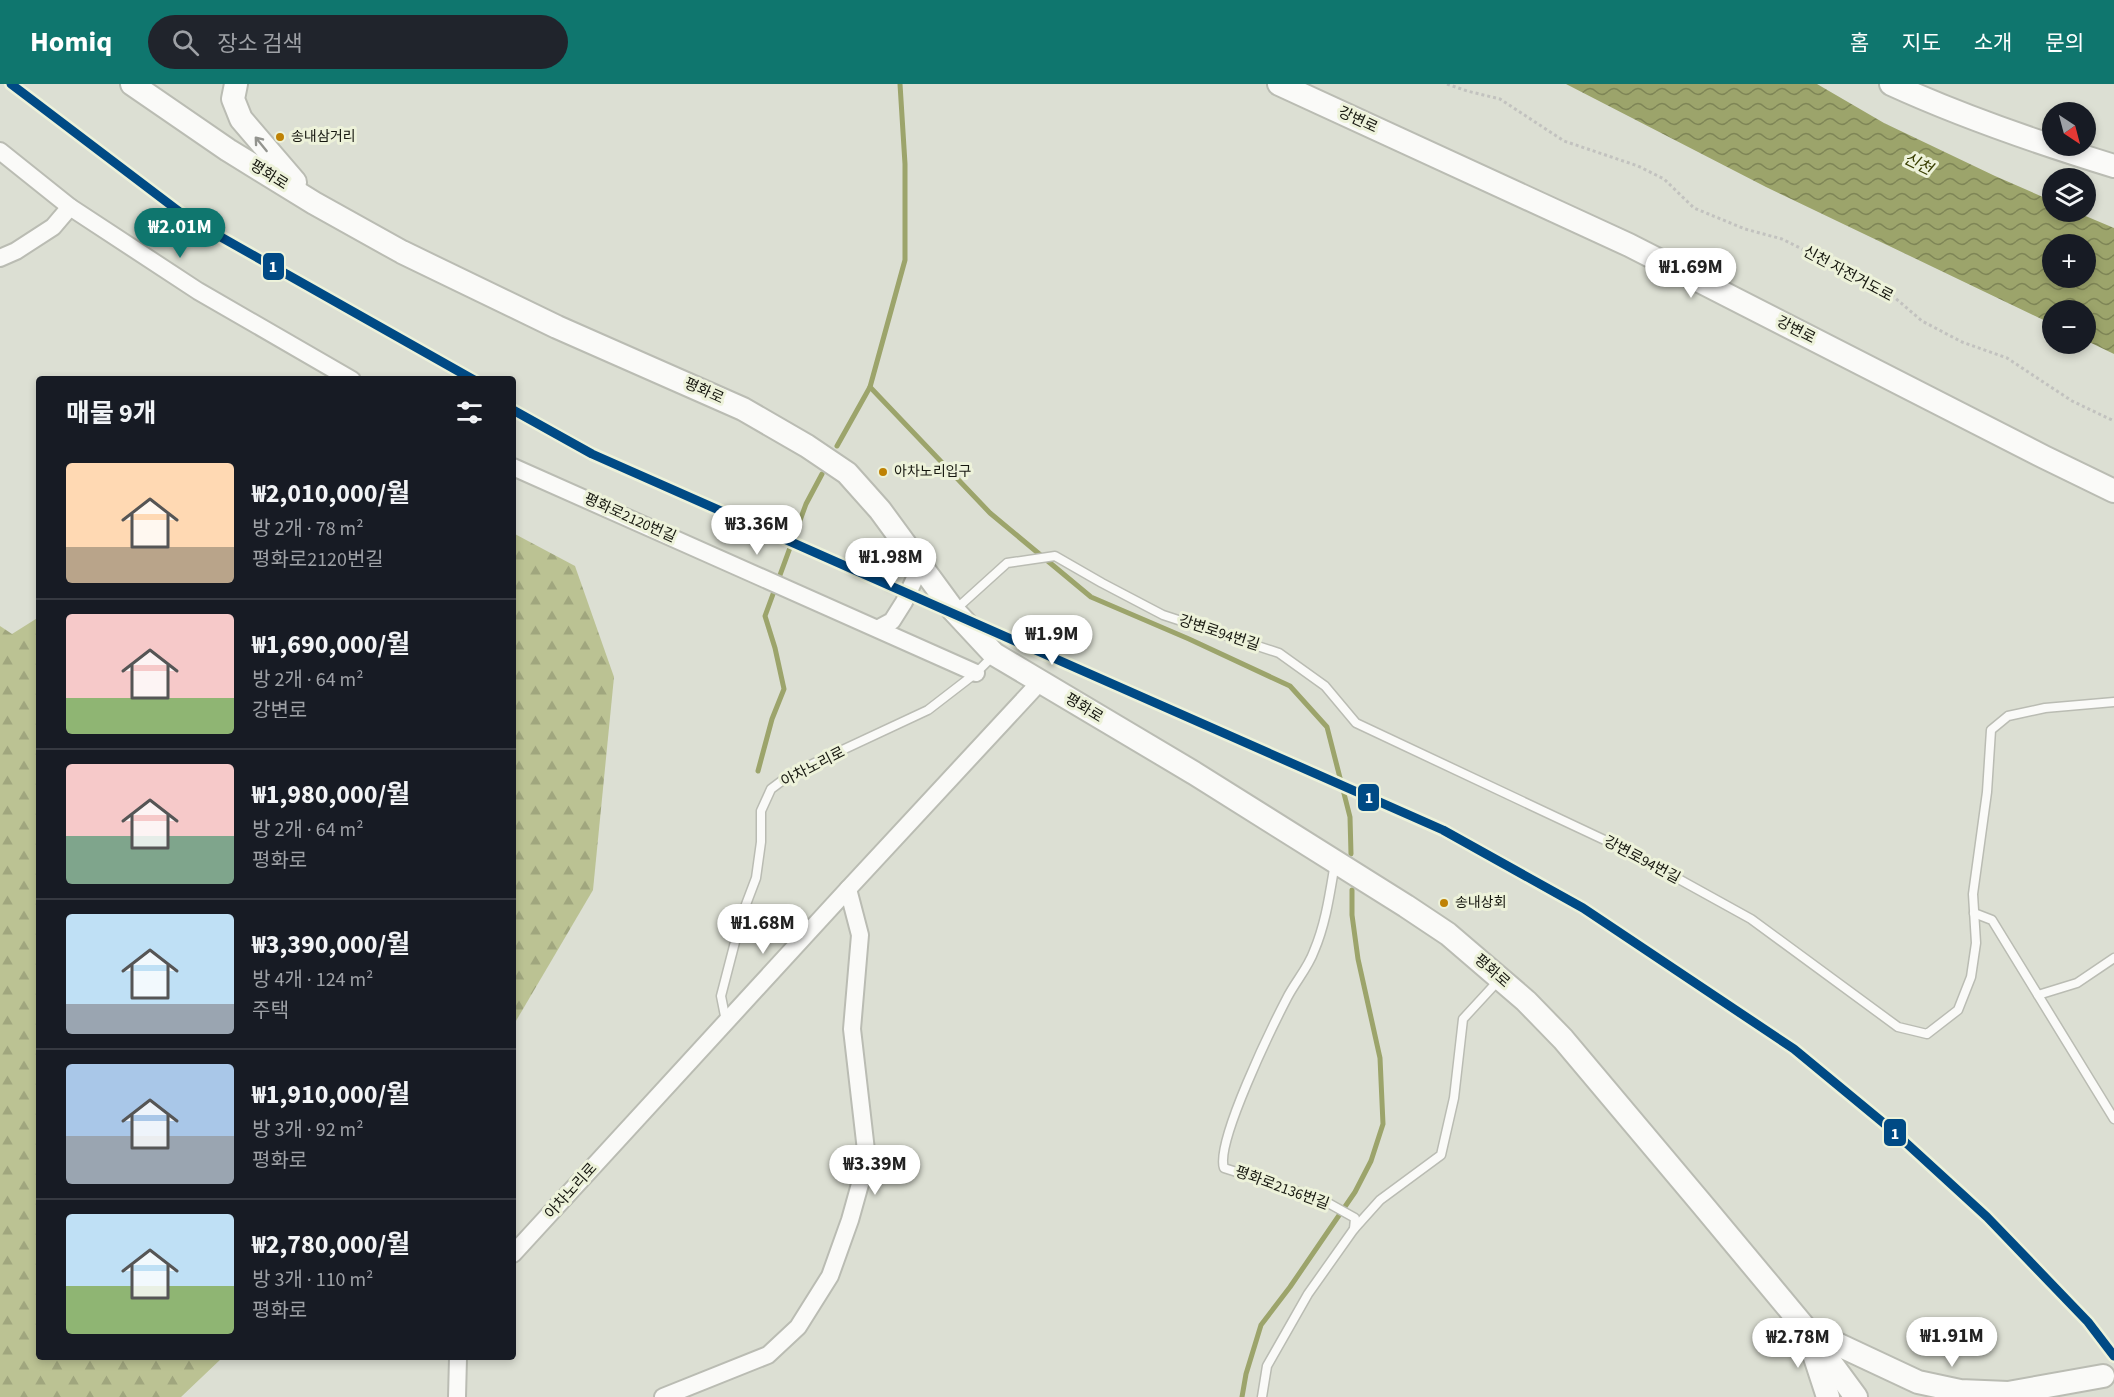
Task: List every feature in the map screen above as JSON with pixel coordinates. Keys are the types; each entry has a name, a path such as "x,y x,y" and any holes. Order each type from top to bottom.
{"main road":[{"name":"평화로","path":"132,84 228,150 314,203 402,252 557,327 743,409 775,426 847,472 866,493 954,611 994,654 1194,773 1448,934 1501,978 1563,1039 1806,1329 1856,1397"},
{"path":"236,84 233,99 241,119 275,161 314,203"},
{"name":"강변로","path":"1279,84 1629,245 2033,452 2114,491"},
{"path":"1891,84 1930,102 2068,152 2114,166"},
{"path":"1806,1329 1918,1382 1960,1391 2008,1393 2109,1372"},
{"path":"1806,1329 1828,1397"},
{"path":"2074,1397 2109,1372"},
{"path":"2090,1397 2109,1372"}],"street":[{"path":"0,151 70,207 198,291 345,376"},
{"path":"0,258 16,251 53,227 70,207"},
{"name":"평화로2120번길","path":"516,468 976,673"},
{"path":"879,628 892,621 904,602 920,567"},
{"name":"아차노리로","path":"516,1251 1040,682"},
{"path":"663,1397 768,1355 798,1327 830,1276 850,1220 867,1159 852,1029 860,935 848,889"},
{"path":"457,1397 458,1360"}],"lane":[{"name":"강변로94번길","path":"954,611 1007,563 1055,556 1163,615 1279,653 1325,686 1356,723 1628,851 1751,920 1898,1027 1927,1034 1958,1010 1971,977 1976,943 1973,894 1987,792 1991,730 2008,716 2045,708 2114,702"},
{"name":"아차노리로","path":"726,1021 721,996 742,915 756,878 761,842 761,811 771,789 791,774 928,711 976,673 994,654"},
{"name":"평화로2136번길","path":"1335,862 1325,918 1314,953 1287,997 1254,1065 1221,1161 1224,1168 1321,1199 1354,1218 1354,1229"},
{"path":"1974,913 1992,920 2114,1119"},
{"path":"2038,995 2078,983 2114,958"},
{"path":"1262,1397 1267,1366 1308,1294 1354,1229 1380,1200 1441,1155 1454,1098 1462,1019 1501,978"}],"path":[{"name":"신천 자전거도로","path":"1447,84 1500,99 1564,141 1638,166 1664,179 1694,208 1744,229 1782,239 1818,257 1843,274 1887,291 1922,321 1962,342 2007,358 2072,401 2114,420"}],"green space":[{"path":"516,535 575,566 614,677 593,890 516,1021"},
{"path":"36,619 36,1360 220,1360 181,1397 0,1397 0,626 12,634"}],"water":[{"name":"신천","path":"1566,84 1817,84 1884,123 2042,197 2042,222 2096,220 2114,228 2114,354 2096,345 2096,300 2042,300 2042,319 1766,187"}],"waterway":[{"path":"900,84 905,164 905,260 870,387 990,513 1091,597 1290,686 1327,727 1350,817 1351,854"},
{"path":"837,446 870,387"},
{"path":"758,771 772,719 784,689 765,616 806,504 822,474"},
{"path":"1242,1397 1246,1374 1261,1325 1355,1192 1371,1161 1383,1124 1380,1058 1358,959 1352,915 1352,890"}],"transit line":[{"name":"1","path":"11,84 189,219 467,376"},
{"name":"1","path":"516,412 592,454 1443,830 1583,908 1794,1049 1892,1130 1987,1217 2088,1322 2114,1356"}],"place":[{"name":"송내삼거리","path":"280,137"},
{"name":"아차노리입구","path":"883,472"},
{"name":"송내상회","path":"1444,903"}]}
